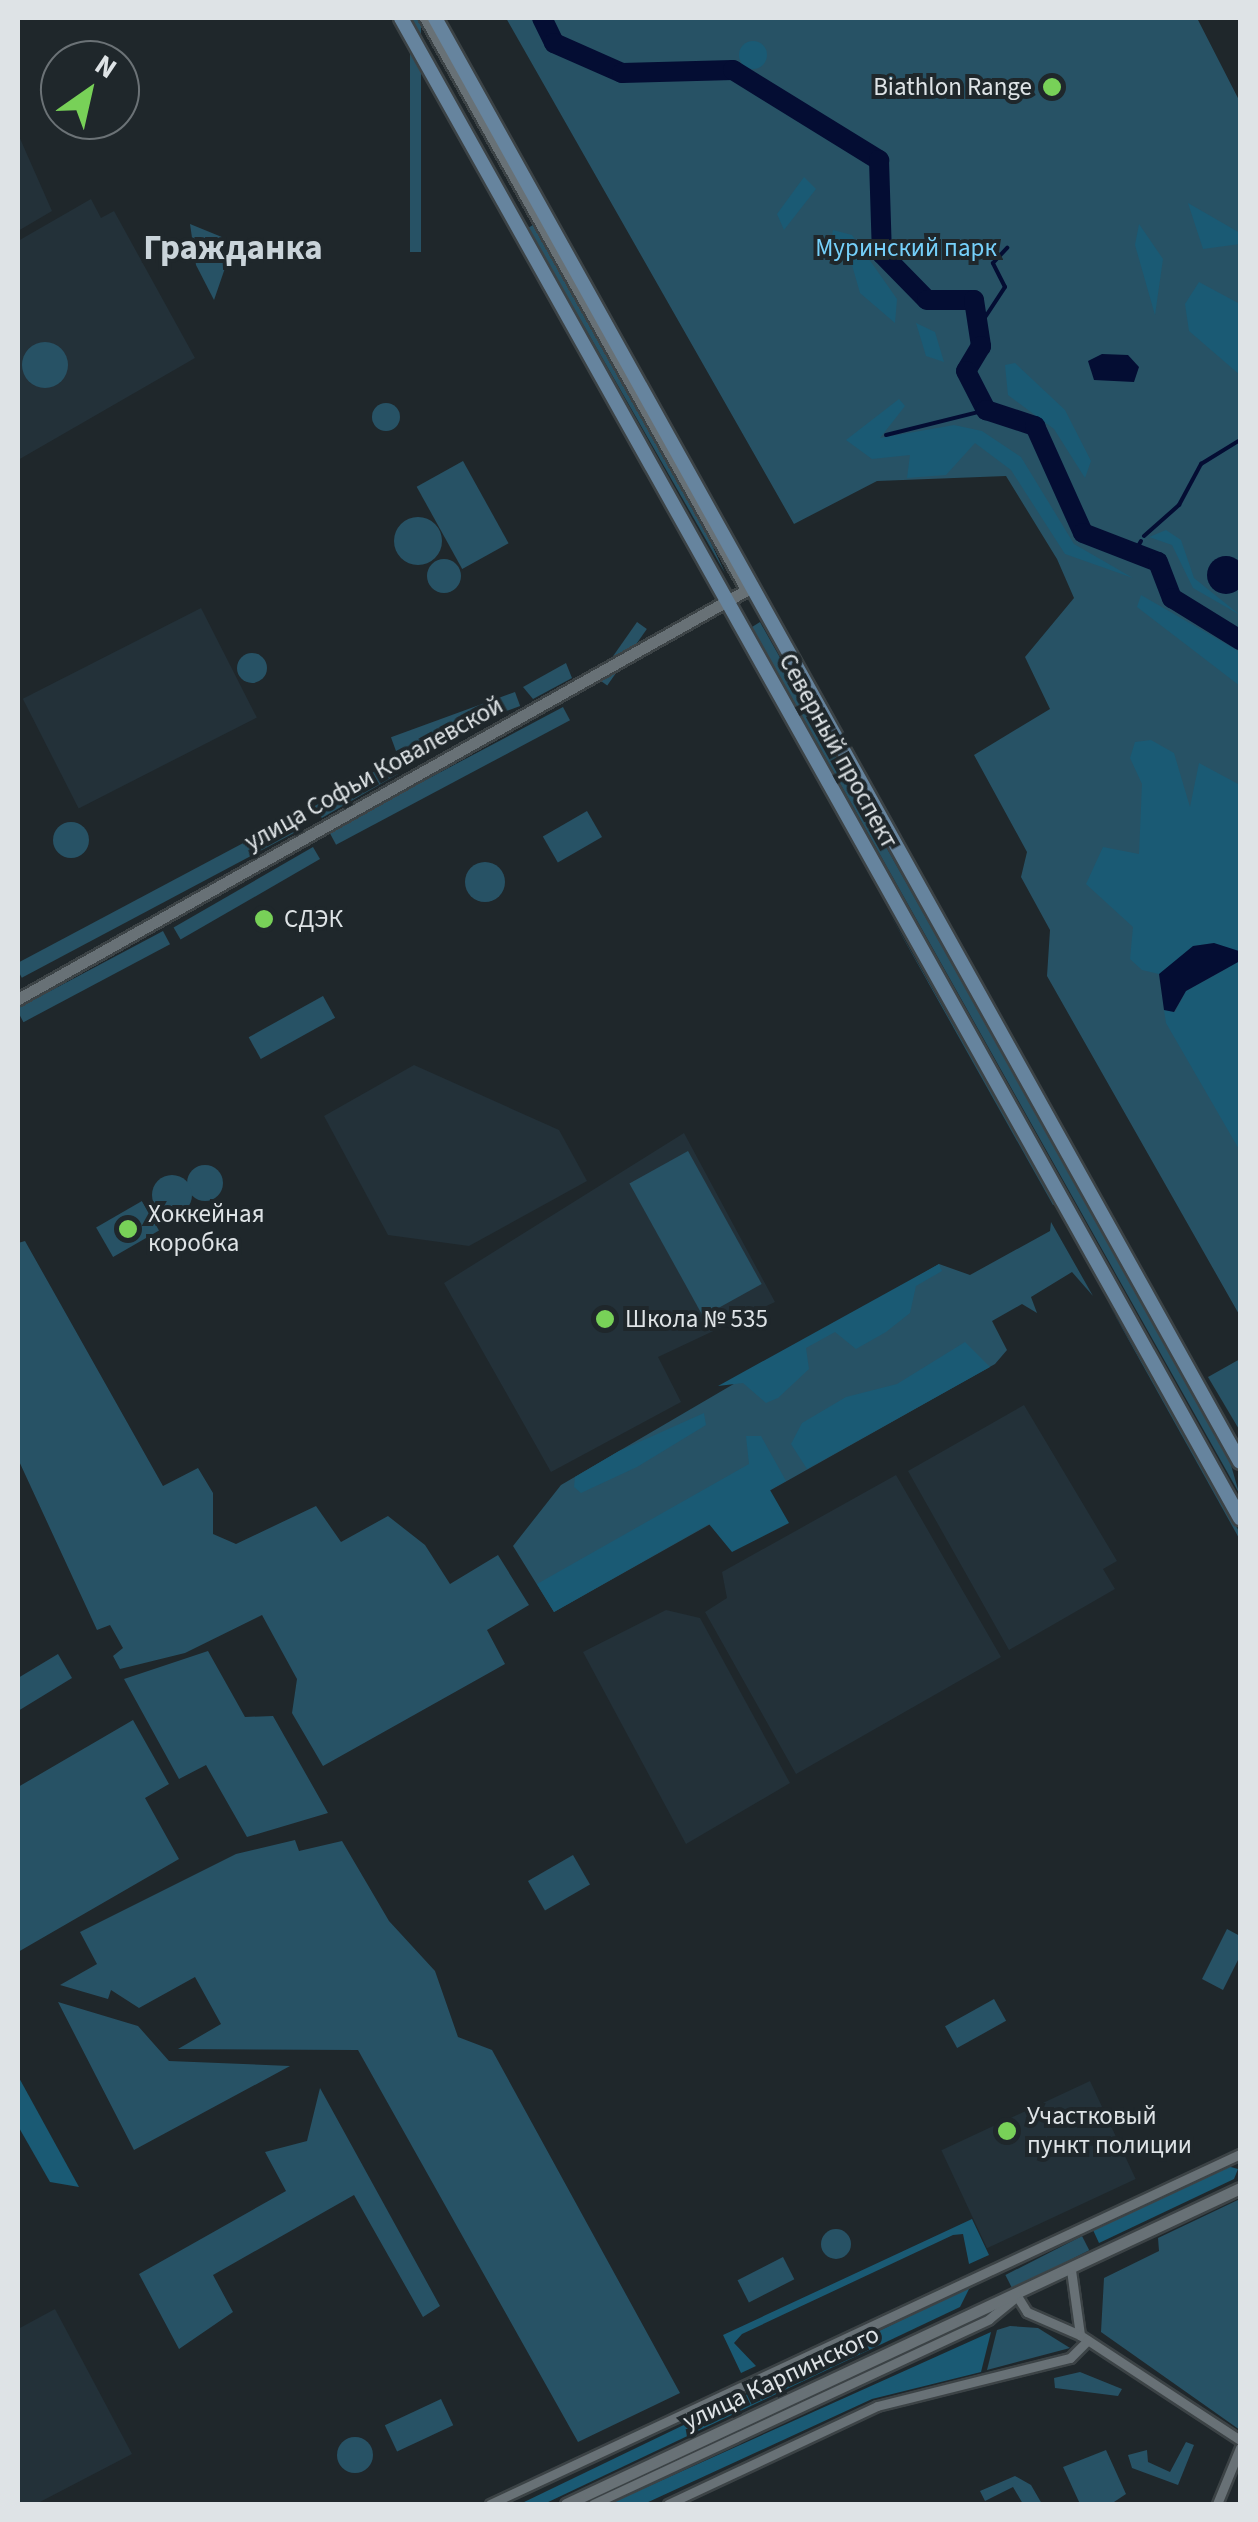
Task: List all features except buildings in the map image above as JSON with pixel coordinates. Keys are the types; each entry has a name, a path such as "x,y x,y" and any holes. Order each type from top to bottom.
{"main road":[{"name":"Северный проспект","path":"401,18 1239,1510"},
{"name":"Северный проспект","path":"435,18 749,589 1240,1462"}],"street":[{"name":"Северный проспект","path":"424,18 749,589"},
{"name":"улица Софьи Ковалевской","path":"18,999 749,589"},
{"path":"490,2504 1240,2153"},
{"name":"улица Карпинского","path":"566,2504 1017,2296 1240,2188"},
{"path":"668,2504 877,2406 1070,2358 1084,2338 1072,2270"},
{"path":"1017,2296 1027,2312 1084,2338 1240,2440"},
{"name":"улица Карпинского","path":"592,2504 989,2319 1017,2296"},
{"path":"1216,2504 1240,2448"}],"shaded area":[{"path":"753,41 763,45 767,55 763,65 753,69 743,65 739,55 743,45"},
{"path":"18,134 52,211 18,231"},
{"path":"804,177 816,189 784,230 777,214"},
{"path":"91,199 101,218 114,211 195,358 18,460 18,241"},
{"path":"1188,203 1240,233 1240,244 1203,249"},
{"path":"1139,224 1163,259 1155,315 1135,245"},
{"path":"833,230 852,235 897,299 895,323 860,293 852,265 830,246"},
{"path":"1199,282 1240,304 1240,375 1189,331 1185,304"},
{"path":"916,323 935,332 944,362 926,356"},
{"path":"1102,354 1128,355 1139,367 1134,382 1094,380 1088,361"},
{"path":"1015,363 1065,410 1091,461 1085,478 1054,429 1008,395 1005,365"},
{"path":"899,399 905,406 880,438 954,425 982,431 1021,457 1074,544 1133,578 1065,554 1011,470 975,443 946,475 907,478 910,455 872,459 846,440"},
{"path":"1166,530 1181,540 1194,578 1240,615 1193,588 1172,545 1149,537"},
{"path":"1226,556 1240,561 1245,575 1240,589 1226,594 1212,589 1207,575 1212,561"},
{"path":"1141,595 1240,652 1240,686 1137,607"},
{"path":"201,608 257,718 79,808 23,699"},
{"path":"1151,740 1174,753 1190,807 1199,763 1240,785 1240,1151 1166,1023 1164,1010 1175,1012 1186,991 1228,968 1214,943 1194,946 1159,974 1142,970 1130,959 1133,927 1086,884 1103,847 1139,854 1142,784 1130,758 1135,742"},
{"path":"1214,943 1239,951 1240,961 1186,991 1174,1012 1164,1010 1159,974 1193,946"},
{"path":"414,1065 559,1130 587,1181 469,1246 388,1235 324,1116"},
{"name":"Школа № 535","path":"684,1133 775,1302 658,1357 681,1402 551,1472 444,1283"},
{"path":"939,1264 942,1271 916,1286 910,1313 886,1332 856,1349 835,1332 806,1348 809,1369 778,1398 766,1403 743,1383 718,1386"},
{"path":"965,1342 990,1367 807,1469 791,1444 802,1423 846,1397 897,1384"},
{"path":"1024,1405 1117,1561 1103,1569 1115,1589 1009,1650 908,1471"},
{"path":"704,1413 706,1425 637,1467 581,1493 574,1487 575,1477 619,1451"},
{"path":"746,1436 761,1436 786,1481 770,1490 789,1523 732,1552 709,1524 554,1612 537,1584 749,1464"},
{"path":"896,1475 1001,1657 796,1774 705,1612 727,1598 722,1572"},
{"path":"666,1610 700,1618 790,1783 686,1844 583,1652"},
{"path":"18,2076 79,2187 50,2182 18,2126"},
{"path":"1090,2081 1136,2179 987,2248 941,2150"},
{"path":"1227,2166 1238,2169 1234,2179 1099,2243 1093,2230"},
{"path":"972,2219 989,2255 969,2264 963,2234 953,2235 742,2334 734,2343 756,2366 741,2373 723,2335"},
{"path":"970,2287 960,2307 544,2504 520,2504"},
{"path":"55,2309 132,2454 36,2504 18,2504 18,2329"},
{"path":"991,2332 981,2372 872,2399 644,2504 609,2504"}],"green space":[{"path":"410,18 421,18 421,252 410,252"},
{"name":"Муринский парк","path":"506,18 1197,18 1240,102 1240,1316 1047,976 1050,930 1021,877 1027,852 974,755 1050,709 1025,657 1074,598 1057,559 1006,476 877,481 794,524"},
{"path":"536,223 687,491 725,573 528,228"},
{"path":"190,224 234,242 214,300 196,265"},
{"path":"45,342 62,348 68,365 62,382 45,388 28,382 22,365 28,348"},
{"path":"386,403 396,407 400,417 396,427 386,431 376,427 372,417 376,407"},
{"path":"463,461 509,543 462,569 417,487"},
{"path":"418,517 435,524 442,541 435,558 418,565 401,558 394,541 401,524"},
{"path":"444,559 456,564 461,576 456,588 444,593 432,588 427,576 432,564"},
{"path":"637,622 647,629 607,685 597,679"},
{"path":"760,622 1229,1458 1239,1493 752,627"},
{"path":"252,653 263,657 267,668 263,679 252,683 241,679 237,668 241,657"},
{"path":"566,663 572,678 533,699 523,687"},
{"path":"515,692 520,706 396,751 391,737"},
{"path":"563,707 570,720 336,845 329,831"},
{"path":"391,762 398,774 322,818 315,806"},
{"path":"587,811 602,837 558,862 543,836"},
{"path":"292,817 299,830 22,978 18,963"},
{"path":"71,822 84,827 89,840 84,853 71,858 58,853 53,840 58,827"},
{"path":"313,847 320,859 181,940 174,928"},
{"path":"485,862 499,868 505,882 499,896 485,902 471,896 465,882 471,868"},
{"path":"888,911 1056,1204 1053,1205"},
{"path":"163,931 170,944 23,1022 18,1008"},
{"path":"323,996 335,1018 261,1059 249,1037"},
{"path":"688,1151 762,1284 703,1316 629,1183"},
{"path":"205,1165 218,1170 223,1183 218,1196 205,1201 192,1196 187,1183 192,1170"},
{"path":"172,1175 186,1181 192,1195 186,1209 172,1215 158,1209 152,1195 158,1181"},
{"name":"Хоккейная коробка","path":"142,1201 159,1230 113,1257 96,1228"},
{"path":"1051,1222 1093,1296 1072,1272 1031,1297 1037,1313 1022,1304 992,1321 1007,1350 995,1364 554,1612 513,1546 561,1485 939,1264 970,1275 1050,1231"},
{"path":"25,1241 163,1486 198,1468 213,1493 213,1534 236,1544 316,1506 341,1542 388,1516 425,1545 450,1584 498,1555 529,1605 487,1630 505,1664 323,1766 292,1713 297,1679 262,1615 185,1653 120,1669 113,1656 123,1648 110,1625 97,1630 18,1459 18,1243"},
{"path":"1107,1301 1240,1533 1240,1540"},
{"path":"1240,1359 1240,1431 1208,1377"},
{"path":"208,1651 245,1717 273,1716 328,1813 247,1837 206,1765 179,1779 124,1679"},
{"path":"58,1654 72,1678 18,1711 18,1678"},
{"path":"133,1720 169,1784 145,1798 179,1859 18,1952 18,1787"},
{"path":"295,1840 299,1851 342,1841 389,1921 435,1971 458,2037 492,2050 680,2393 578,2442 358,2050 178,2049 221,2024 195,1977 139,2008 111,1990 108,1999 60,1985 97,1964 80,1932 236,1854"},
{"path":"573,1855 590,1884 545,1910 528,1881"},
{"path":"1227,1929 1240,1936 1240,1956 1223,1990 1202,1979"},
{"path":"994,1999 1006,2021 957,2048 945,2026"},
{"path":"58,2002 138,2026 169,2061 290,2066 134,2150"},
{"path":"320,2088 440,2306 423,2317 354,2195 213,2275 233,2312 179,2349 139,2274 286,2191 265,2152 307,2141"},
{"path":"1240,2199 1240,2430 1101,2332 1104,2278 1159,2251 1158,2238"},
{"path":"836,2229 847,2233 851,2244 847,2255 836,2259 825,2255 821,2244 825,2233"},
{"path":"1082,2236 1089,2250 1013,2289 1005,2275"},
{"path":"783,2257 794,2279 749,2302 738,2280"},
{"path":"1010,2326 1038,2328 1070,2348 987,2370 997,2330"},
{"path":"1080,2372 1122,2389 1118,2396 1055,2388 1054,2378"},
{"path":"441,2399 453,2425 397,2451 385,2425"},
{"path":"355,2437 368,2442 373,2455 368,2468 355,2473 342,2468 337,2455 342,2442"},
{"path":"1186,2442 1194,2445 1178,2485 1132,2468 1128,2455 1147,2450 1148,2462 1170,2472"},
{"path":"1106,2450 1126,2494 1111,2504 1080,2504 1063,2467"},
{"path":"1015,2476 1031,2485 1042,2504 1023,2504 1013,2487 985,2501 980,2491"}],"waterway":[{"path":"542,18 554,43 622,73 733,70 879,160 882,254 927,300 974,300 981,346 966,371 986,410 1035,426 1083,533 1158,562 1172,598 1240,640"},
{"path":"982,322 1005,287 993,263 1007,248"},
{"path":"886,435 986,410"},
{"path":"1144,536 1179,505 1201,464 1240,440"},
{"path":"1137,548 1141,541"}],"place":[{"name":"Biathlon Range","path":"1052,87"},
{"name":"СДЭК","path":"264,919"},
{"name":"Хоккейная коробка","path":"128,1229"},
{"name":"Школа № 535","path":"605,1319"},
{"name":"Участковый пункт полиции","path":"1007,2131"}],"district":[{"name":"Гражданка","path":"233,248"}]}
